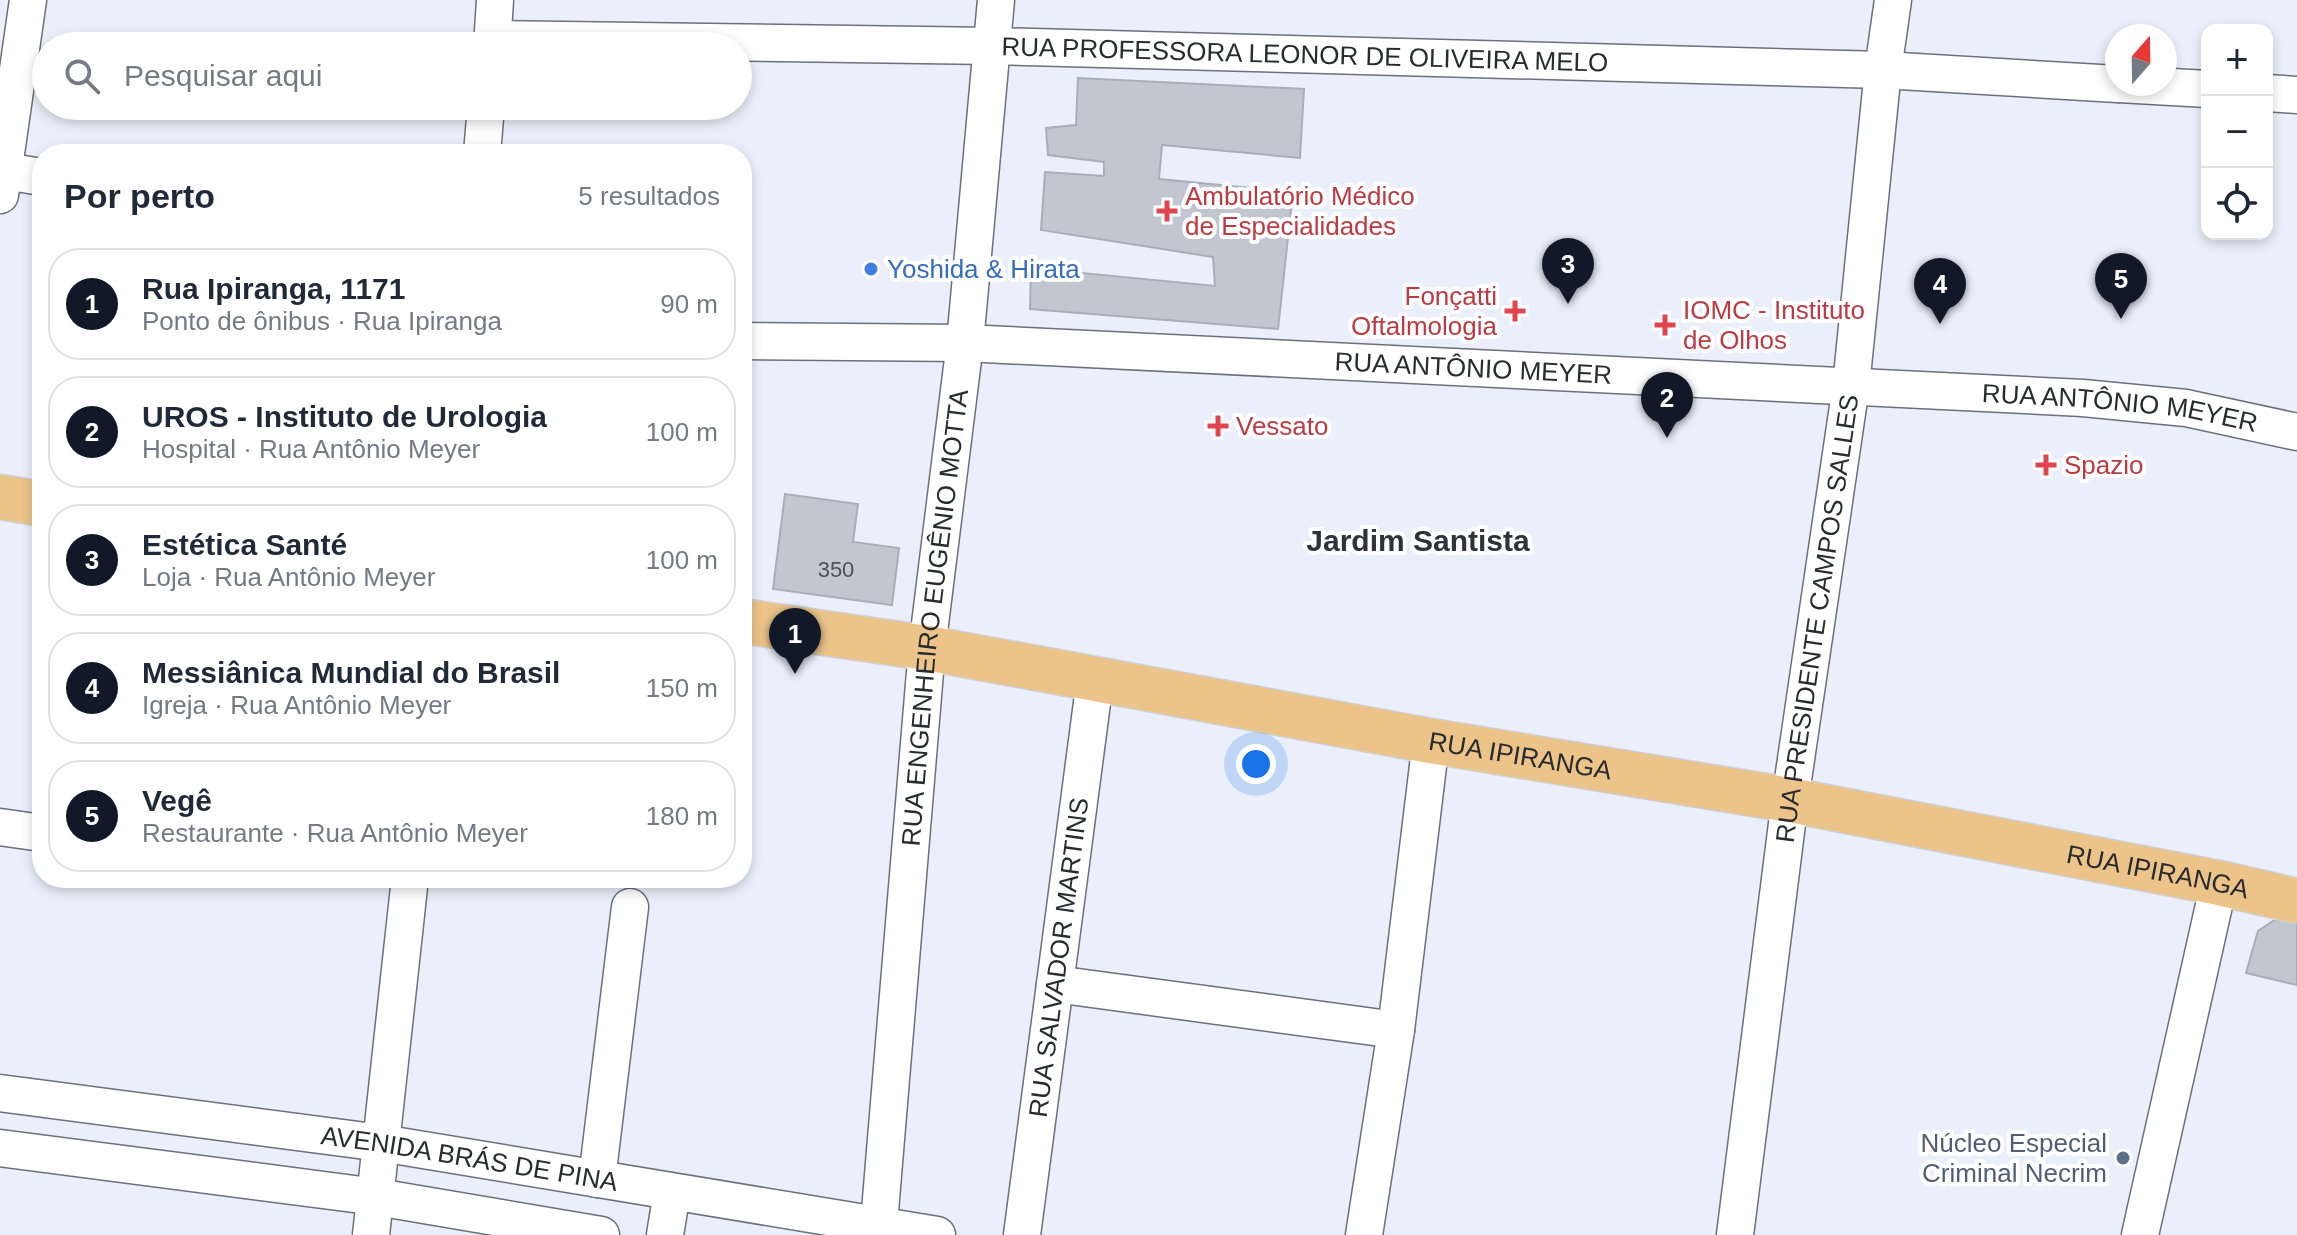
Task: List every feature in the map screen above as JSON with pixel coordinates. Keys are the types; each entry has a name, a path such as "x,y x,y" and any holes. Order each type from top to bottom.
{"main road":[{"path":"0,497 32,502"},
{"name":"RUA IPIRANGA","path":"752,622 927,648 1431,741 1790,800 2219,883 2297,901"}],"street":[{"path":"28,0 2,183 32,178"},
{"path":"493,32 495,0"},
{"name":"RUA ENGENHEIRO EUGÊNIO MOTTA","path":"878,1231 927,648 965,343 996,0"},
{"name":"RUA PRESIDENTE CAMPOS SALLES","path":"1735,1235 1790,800 1851,386 1893,0"},
{"name":"RUA PROFESSORA LEONOR DE OLIVEIRA MELO","path":"752,44 993,46 1883,70 2105,83"},
{"name":"RUA PROFESSORA LEONOR DE OLIVEIRA MELO","path":"2177,87 2201,89"},
{"path":"2273,93 2297,95"},
{"path":"483,144 485,120"},
{"name":"RUA ANTÔNIO MEYER","path":"752,341 965,343 2083,398 2186,408 2297,432"},
{"name":"RUA SALVADOR MARTINS","path":"1022,1235 1095,680"},
{"path":"1364,1235 1396,1030 1431,741"},
{"path":"0,827 32,832"},
{"path":"2140,1235 2219,883"},
{"path":"371,1235 409,888"},
{"path":"597,1179 630,907"},
{"path":"1055,984 1396,1030"},
{"name":"AVENIDA BRÁS DE PINA","path":"0,1093 381,1143 672,1192 878,1231 937,1235"},
{"name":"AVENIDA BRÁS DE PINA","path":"0,1148 377,1197 601,1235"},
{"path":"665,1235 672,1192"}],"building":[{"name":"Ambulatório Médico de Especialidades","path":"1078,78 1304,89 1300,158 1162,145 1159,179 1293,192 1278,329 1030,309 1031,268 1215,286 1213,257 1041,230 1045,172 1104,176 1104,162 1048,155 1046,128 1076,125"},
{"path":"785,494 858,504 853,542 899,548 892,605 773,589"},
{"path":"2276,919 2297,924 2297,985 2246,973 2258,931"}],"place":[{"name":"Ambulatório Médico de Especialidades","path":"1167,211"},
{"name":"Yoshida & Hirata","path":"871,269"},
{"name":"Estética Santé","path":"1568,304"},
{"name":"Fonçatti Oftalmologia","path":"1515,311"},
{"name":"Vegê","path":"2121,319"},
{"name":"Messiânica Mundial do Brasil","path":"1940,324"},
{"name":"IOMC - Instituto de Olhos","path":"1665,325"},
{"name":"Vessato","path":"1218,426"},
{"name":"UROS - Instituto de Urologia","path":"1667,438"},
{"name":"Spazio","path":"2046,465"},
{"name":"Rua Ipiranga, 1171","path":"795,674"},
{"name":"Núcleo Especial Criminal Necrim","path":"2123,1158"}],"district":[{"name":"Jardim Santista","path":"1418,541"}]}
